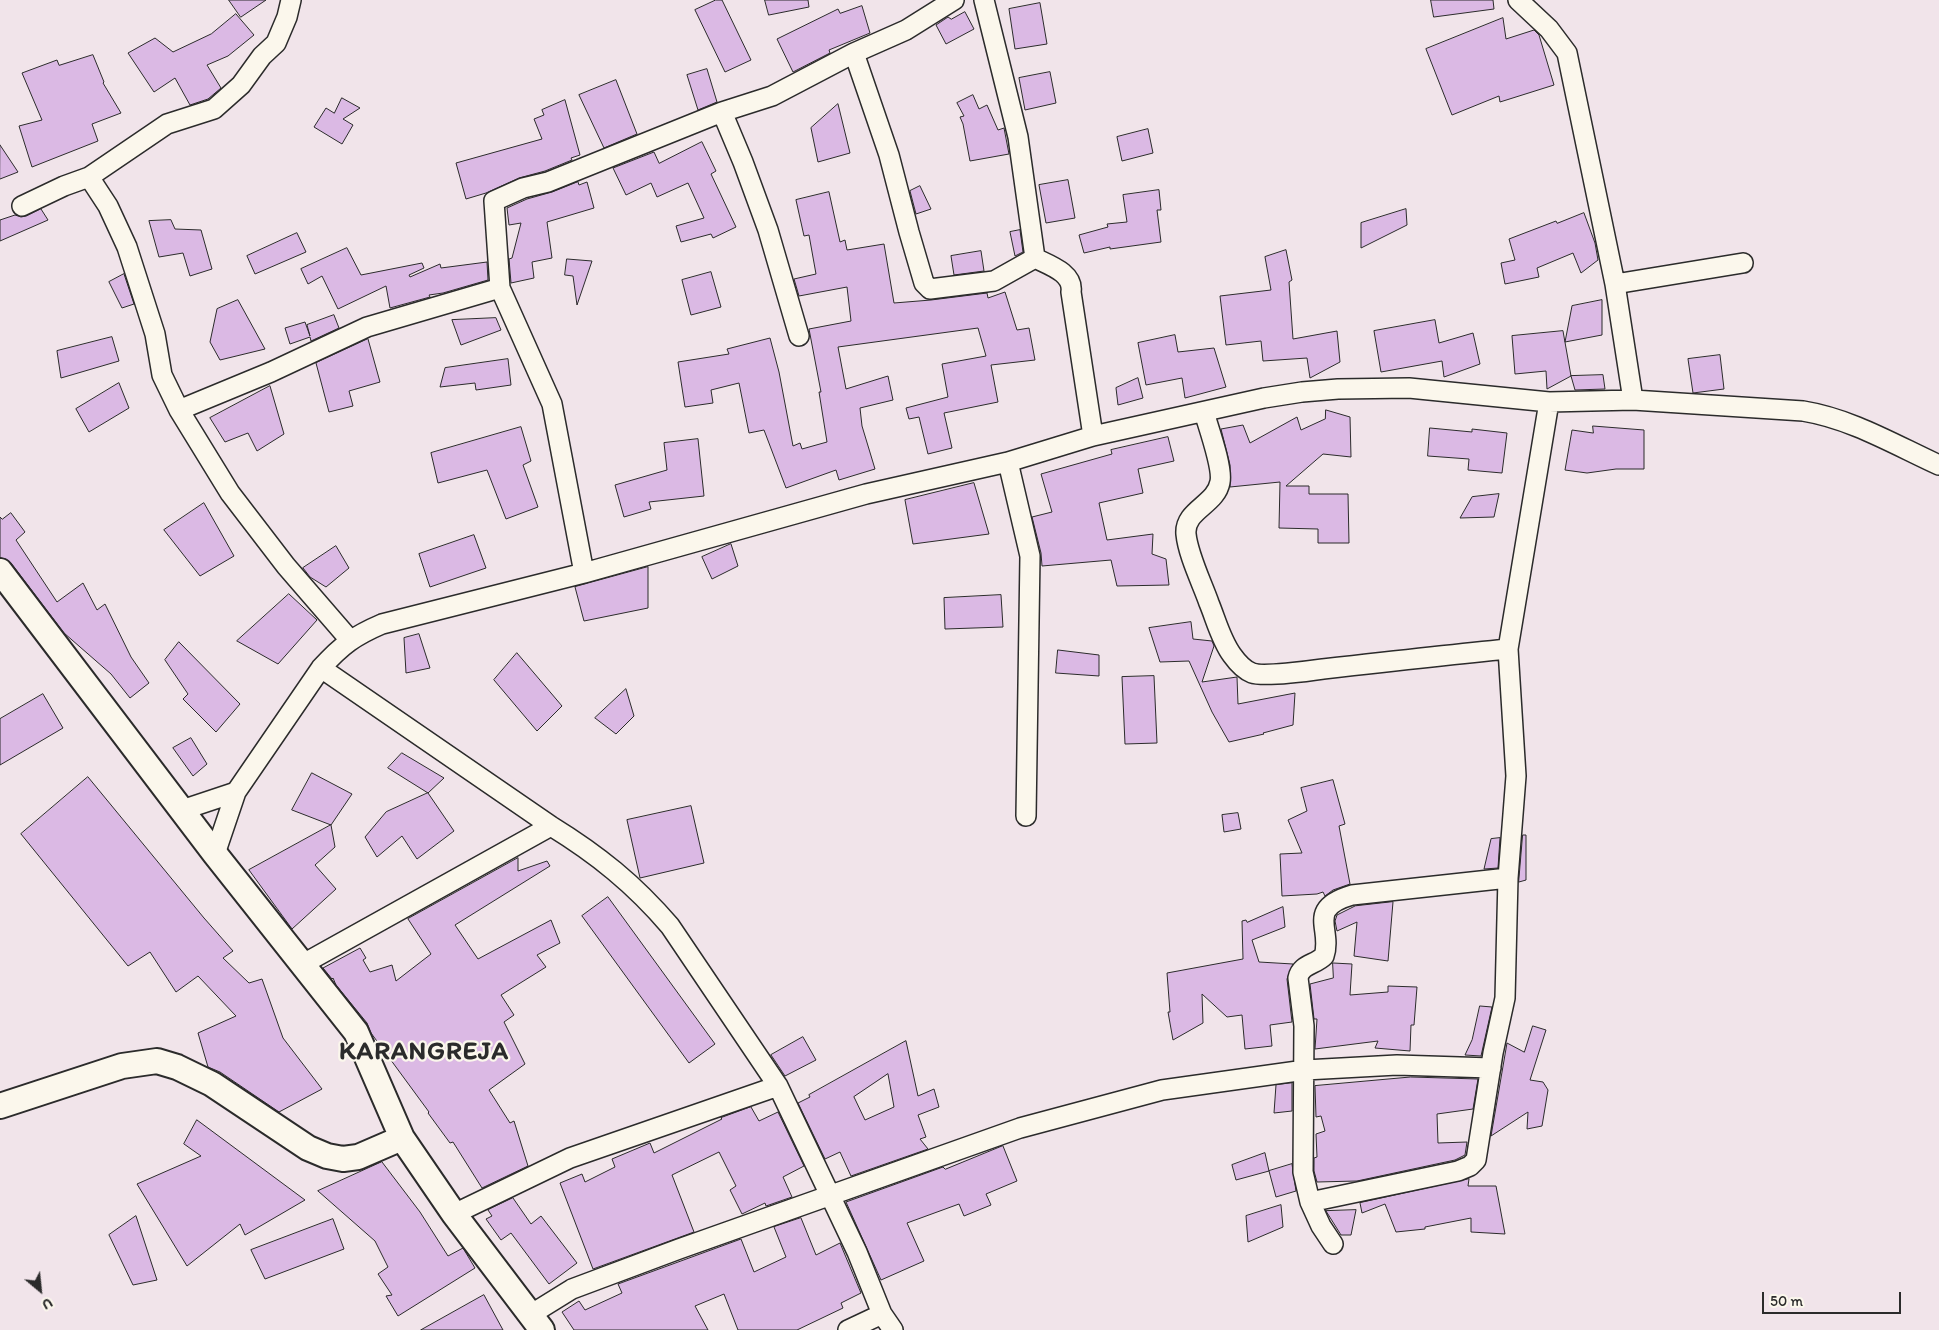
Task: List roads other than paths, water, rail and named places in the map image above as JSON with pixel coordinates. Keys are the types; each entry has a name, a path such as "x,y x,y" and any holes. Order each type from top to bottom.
{"main road":[{"path":"0,571 215,854 356,1032 402,1138 454,1214 536,1322"},
{"path":"0,1106 122,1066 157,1061 193,1074 212,1084 308,1148 327,1156 342,1159 358,1157 402,1138"}],"street":[{"path":"22,206 64,186 89,177 167,124 214,109 241,85 262,56 276,43 287,17 290,0"},
{"path":"584,573 552,404 500,288 494,201 523,188 556,179 722,112 772,96 854,53 906,30 954,0"},
{"path":"984,0 1018,138 1035,258"},
{"path":"1518,0 1549,29 1567,53 1615,284 1634,400"},
{"path":"854,53 890,154 921,276 927,287 930,289 994,281 1035,258"},
{"path":"722,112 768,230 799,336"},
{"path":"89,177 108,206 128,247 155,334 162,375 179,410 230,493 286,566 350,640"},
{"path":"1035,258 1062,272 1070,281 1094,436"},
{"path":"1615,284 1743,263"},
{"path":"179,410 271,372 367,327 500,288"},
{"path":"215,854 236,792 321,668 335,652 350,640 382,624 584,573 866,494 1008,462 1094,436 1264,398 1338,389 1409,388 1549,402 1634,400 1803,411 1827,415 1848,423 1939,465"},
{"path":"1310,1202 1458,1171 1470,1166 1476,1160 1505,998 1508,878 1516,776 1508,649 1549,402"},
{"path":"1204,412 1220,471 1220,482 1210,500 1194,513 1188,522 1186,534 1196,569 1223,638 1232,655 1245,669 1253,674 1292,673 1508,649"},
{"path":"1008,462 1030,556 1026,816"},
{"path":"321,668 550,826 583,846 610,866 650,902 670,926 778,1086 888,1322 848,1330"},
{"path":"182,810 236,792"},
{"path":"303,964 550,826"},
{"path":"1333,1244 1321,1226 1310,1202 1303,1172 1304,1026 1298,978 1302,968 1324,956 1326,948 1323,920 1329,908 1335,902 1352,895 1508,878"},
{"path":"536,1322 572,1289 1020,1128 1162,1090 1305,1070 1397,1065 1491,1068"},
{"path":"454,1214 570,1158 778,1086"}],"district":[{"name":"KARANGREJA","path":"424,1052"}]}
